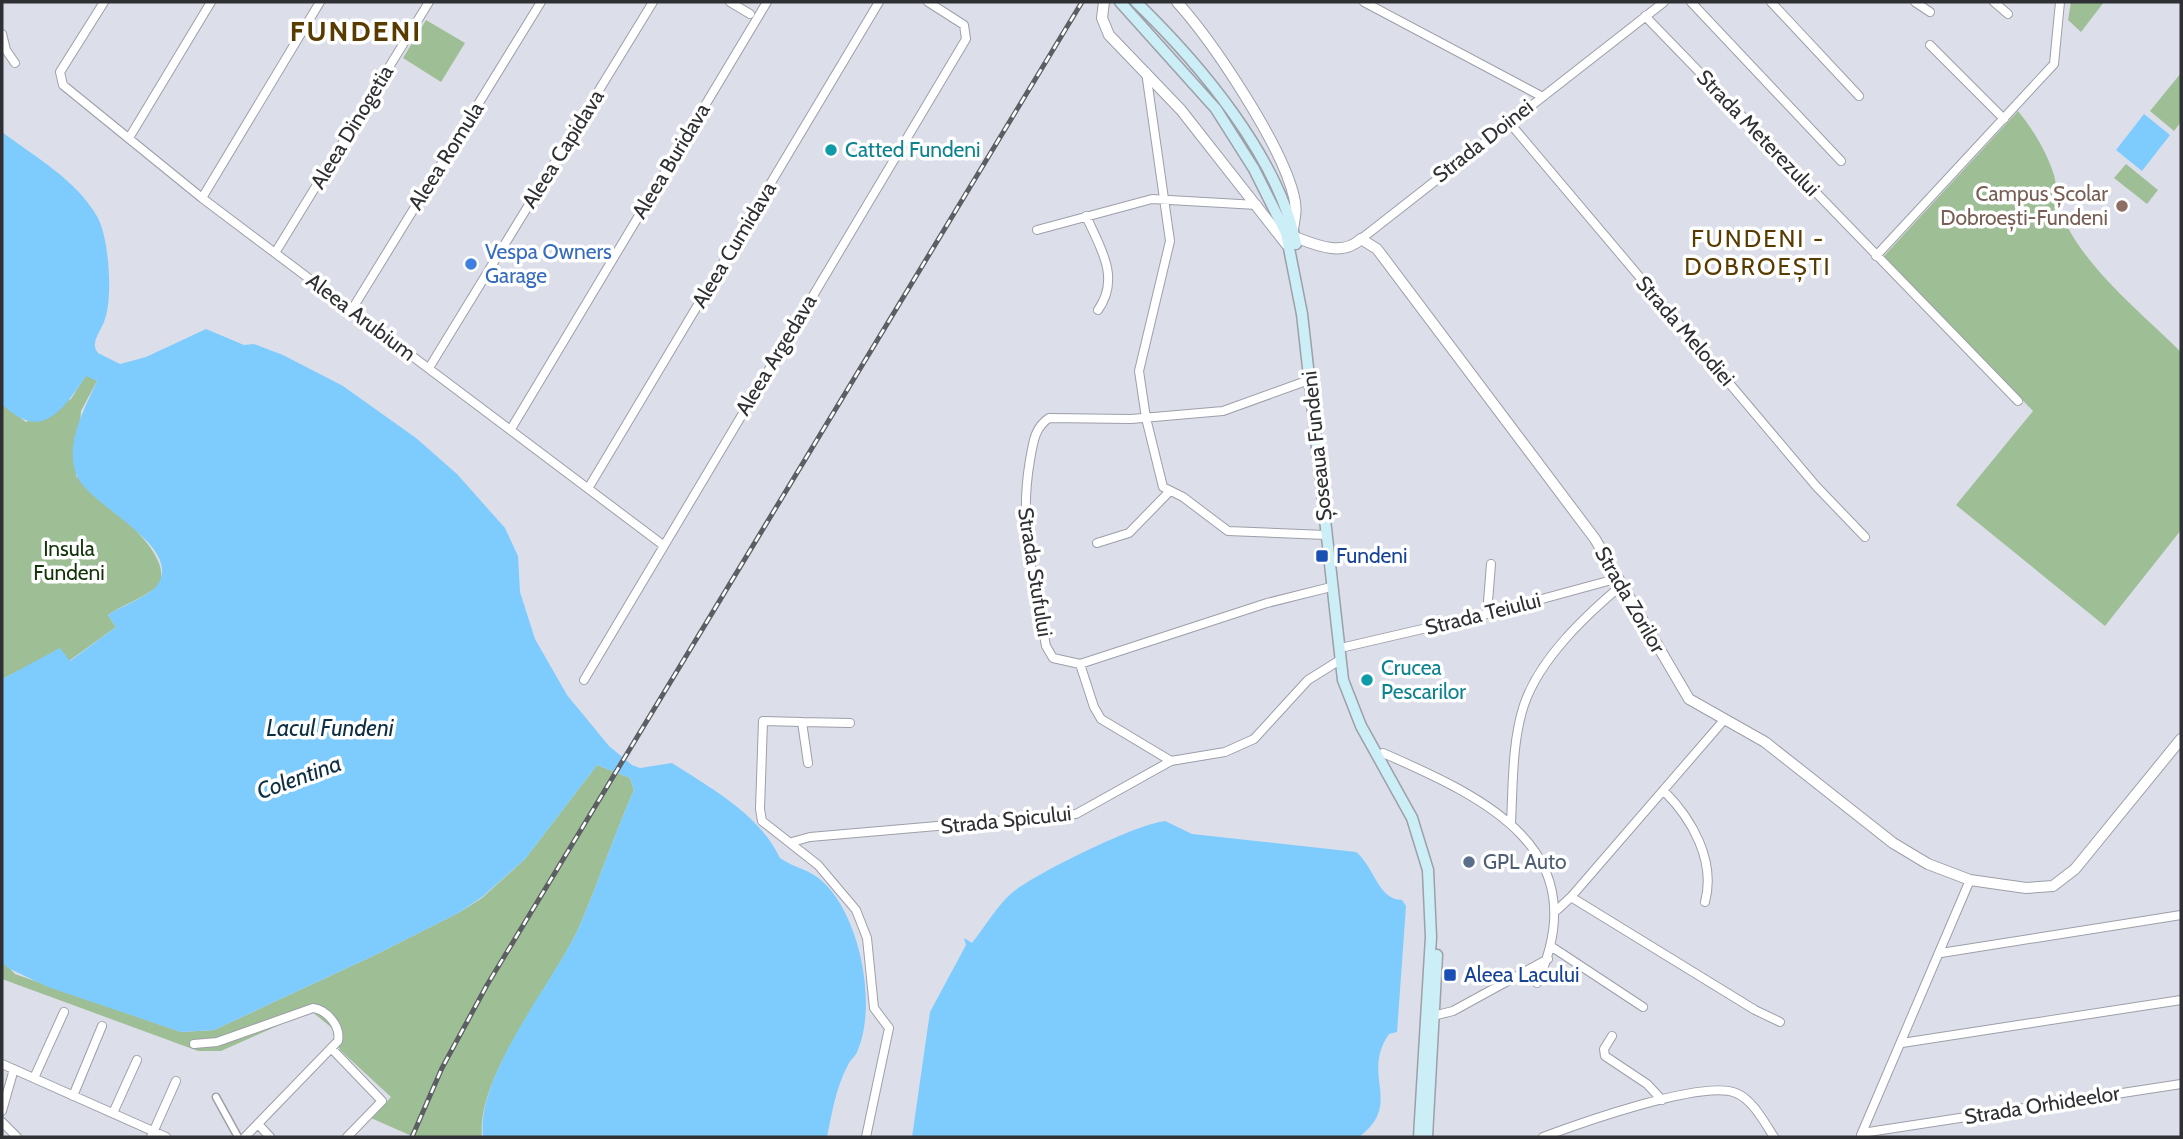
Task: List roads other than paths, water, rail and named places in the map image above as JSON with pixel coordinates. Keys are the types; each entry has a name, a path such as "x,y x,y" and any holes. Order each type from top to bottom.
{"main road":[{"name":"Șoseaua Fundeni","path":"1120,2 1216,109 1276,200 1292,252 1340,660 1355,715 1412,818 1425,856 1431,906 1427,1137"},
{"name":"Șoseaua Fundeni","path":"1136,2 1223,101 1294,233 1308,313 1345,647 1357,703 1418,815 1434,867 1438,921 1419,1137"}],"street":[{"name":"Aleea Arubium","path":"104,2 60,72 63,85 202,198 663,545"},
{"path":"129,138 211,2"},
{"path":"202,198 320,2"},
{"name":"Aleea Dinogetia","path":"275,253 429,2"},
{"name":"Aleea Romula","path":"351,311 541,2"},
{"name":"Aleea Capidava","path":"429,368 653,2"},
{"path":"730,2 750,14"},
{"name":"Aleea Buridava","path":"511,429 767,2"},
{"name":"Aleea Cumidava","path":"589,487 879,2"},
{"name":"Aleea Argedava","path":"584,680 959,50 967,31 964,25 928,2"},
{"path":"1104,2 1102,10 1105,27 1181,110 1258,205 1292,252"},
{"name":"Șoseaua Fundeni","path":"1177,2 1224,65 1278,158 1295,199 1294,233"},
{"path":"1364,2 1541,96"},
{"name":"Strada Doinei","path":"1294,233 1337,249 1349,248 1663,2"},
{"path":"1691,2 1841,161"},
{"path":"1771,2 1858,96"},
{"path":"1915,2 1930,12"},
{"path":"1994,2 2008,14"},
{"path":"1876,256 2054,64 2060,2"},
{"name":"Strada Meterezului","path":"1645,16 2018,401"},
{"path":"2,34 6,50 15,63"},
{"path":"1930,45 2004,119"},
{"path":"1146,72 1166,198 1169,253 1139,362 1146,418 1160,479 1169,492 1182,496 1228,531 1326,535"},
{"name":"Strada Melodiei","path":"1508,121 1816,486 1865,537"},
{"path":"1037,230 1132,202 1166,198 1258,205"},
{"path":"1086,216 1110,274 1107,293 1098,310"},
{"name":"Strada Zorilor","path":"1361,239 1377,249 1586,526 1621,581 1683,691 1696,705 1765,743 1910,854 1970,880 2026,888 2045,888 2059,883 2076,869 2181,739"},
{"path":"1146,418 1234,409 1309,380"},
{"name":"Strada Stufului","path":"1080,664 1053,658 1046,646 1023,513 1034,439 1040,426 1049,418 1146,418"},
{"path":"1097,543 1129,534 1169,492"},
{"path":"1488,614 1491,564"},
{"path":"1511,823 1522,712 1529,693 1560,647 1621,581"},
{"name":"Strada Teiului","path":"1345,647 1621,581"},
{"path":"1171,761 1101,719 1094,707 1080,664 1267,603 1331,587"},
{"name":"Strada Spicului","path":"792,842 810,837 1076,814 1171,761 1225,752 1254,739 1308,680 1340,660"},
{"path":"850,723 766,719 761,724 760,817 768,827 792,842 845,894 863,923 867,937 874,1008 889,1028 866,1137"},
{"path":"1557,910 1724,720"},
{"path":"802,722 808,763"},
{"path":"1383,753 1480,801 1511,823 1546,873 1557,910 1552,947 1537,983"},
{"path":"1664,791 1688,817 1698,836 1709,886 1705,902"},
{"path":"1861,1135 1970,880"},
{"path":"1571,897 1755,1010 1780,1021"},
{"path":"1941,953 2181,915"},
{"path":"1552,947 1643,1007"},
{"path":"1430,1017 1453,1011 1548,959"},
{"path":"1902,1043 2181,1000"},
{"path":"194,1044 217,1042 313,1008 325,1013 337,1027 340,1036 331,1048 245,1137"},
{"path":"34,1078 64,1012"},
{"path":"73,1096 102,1026"},
{"path":"1612,1036 1604,1049 1605,1056 1647,1084 1662,1100"},
{"path":"331,1048 383,1101 347,1137"},
{"path":"113,1113 137,1060"},
{"path":"2,1064 113,1113 153,1134 166,1137"},
{"path":"2,1111 14,1069"},
{"path":"153,1134 176,1081"},
{"name":"Strada Orhideelor","path":"1861,1135 2181,1084"},
{"path":"1543,1137 1609,1113 1662,1100 1730,1091 1746,1100 1774,1137"},
{"path":"216,1097 238,1137"},
{"path":"2,1122 17,1137"},
{"path":"258,1124 270,1137"}],"water":[{"path":"2144,114 2170,135 2142,171 2116,150"},
{"name":"Lacul Fundeni","path":"2,132 67,181 79,192 98,218 107,254 109,297 103,323 95,341 98,353 120,364 146,357 206,329 244,345 254,344 283,355 343,386 416,438 457,474 505,528 518,556 520,592 535,639 567,695 609,746 632,765 640,768 672,763 703,783 747,815 771,842 780,858 817,877 835,896 846,915 862,962 866,1010 863,1033 857,1052 840,1082 827,1137 483,1137 484,1112 504,1057 580,925 634,790 630,778 597,765 525,859 482,897 460,912 375,955 214,1030 181,1032 48,987 8,968 2,962 2,679 60,648 70,661 116,627 108,615 155,588 162,569 157,555 146,540 83,486 76,474 73,462 75,438 82,414 97,381 86,376 60,410 40,421 28,421 2,404"},
{"path":"1165,821 1192,834 1356,852 1382,889 1394,899 1402,900 1406,906 1397,1032 1389,1034 1381,1049 1378,1063 1381,1101 1372,1125 1359,1137 912,1137 930,1012 966,945 964,938 972,943 1007,897 1043,873 1110,840"}],"railway":[{"path":"412,1137 442,1068 487,985 1082,2"}],"place":[{"name":"Catted Fundeni","path":"831,150"},
{"name":"Campus Școlar Dobroești-Fundeni","path":"2122,206"},
{"name":"Vespa Owners Garage","path":"471,264"},
{"name":"Fundeni","path":"1322,556"},
{"name":"Crucea Pescarilor","path":"1367,680"},
{"name":"GPL Auto","path":"1469,862"},
{"name":"Aleea Lacului","path":"1450,975"}],"district":[{"name":"FUNDENI","path":"356,31"},
{"name":"FUNDENI - DOBROEȘTI","path":"1758,253"}],"park label":[{"name":"Insula Fundeni","path":"69,561"}],"water label":[{"name":"Colentina","path":"299,777"}]}
